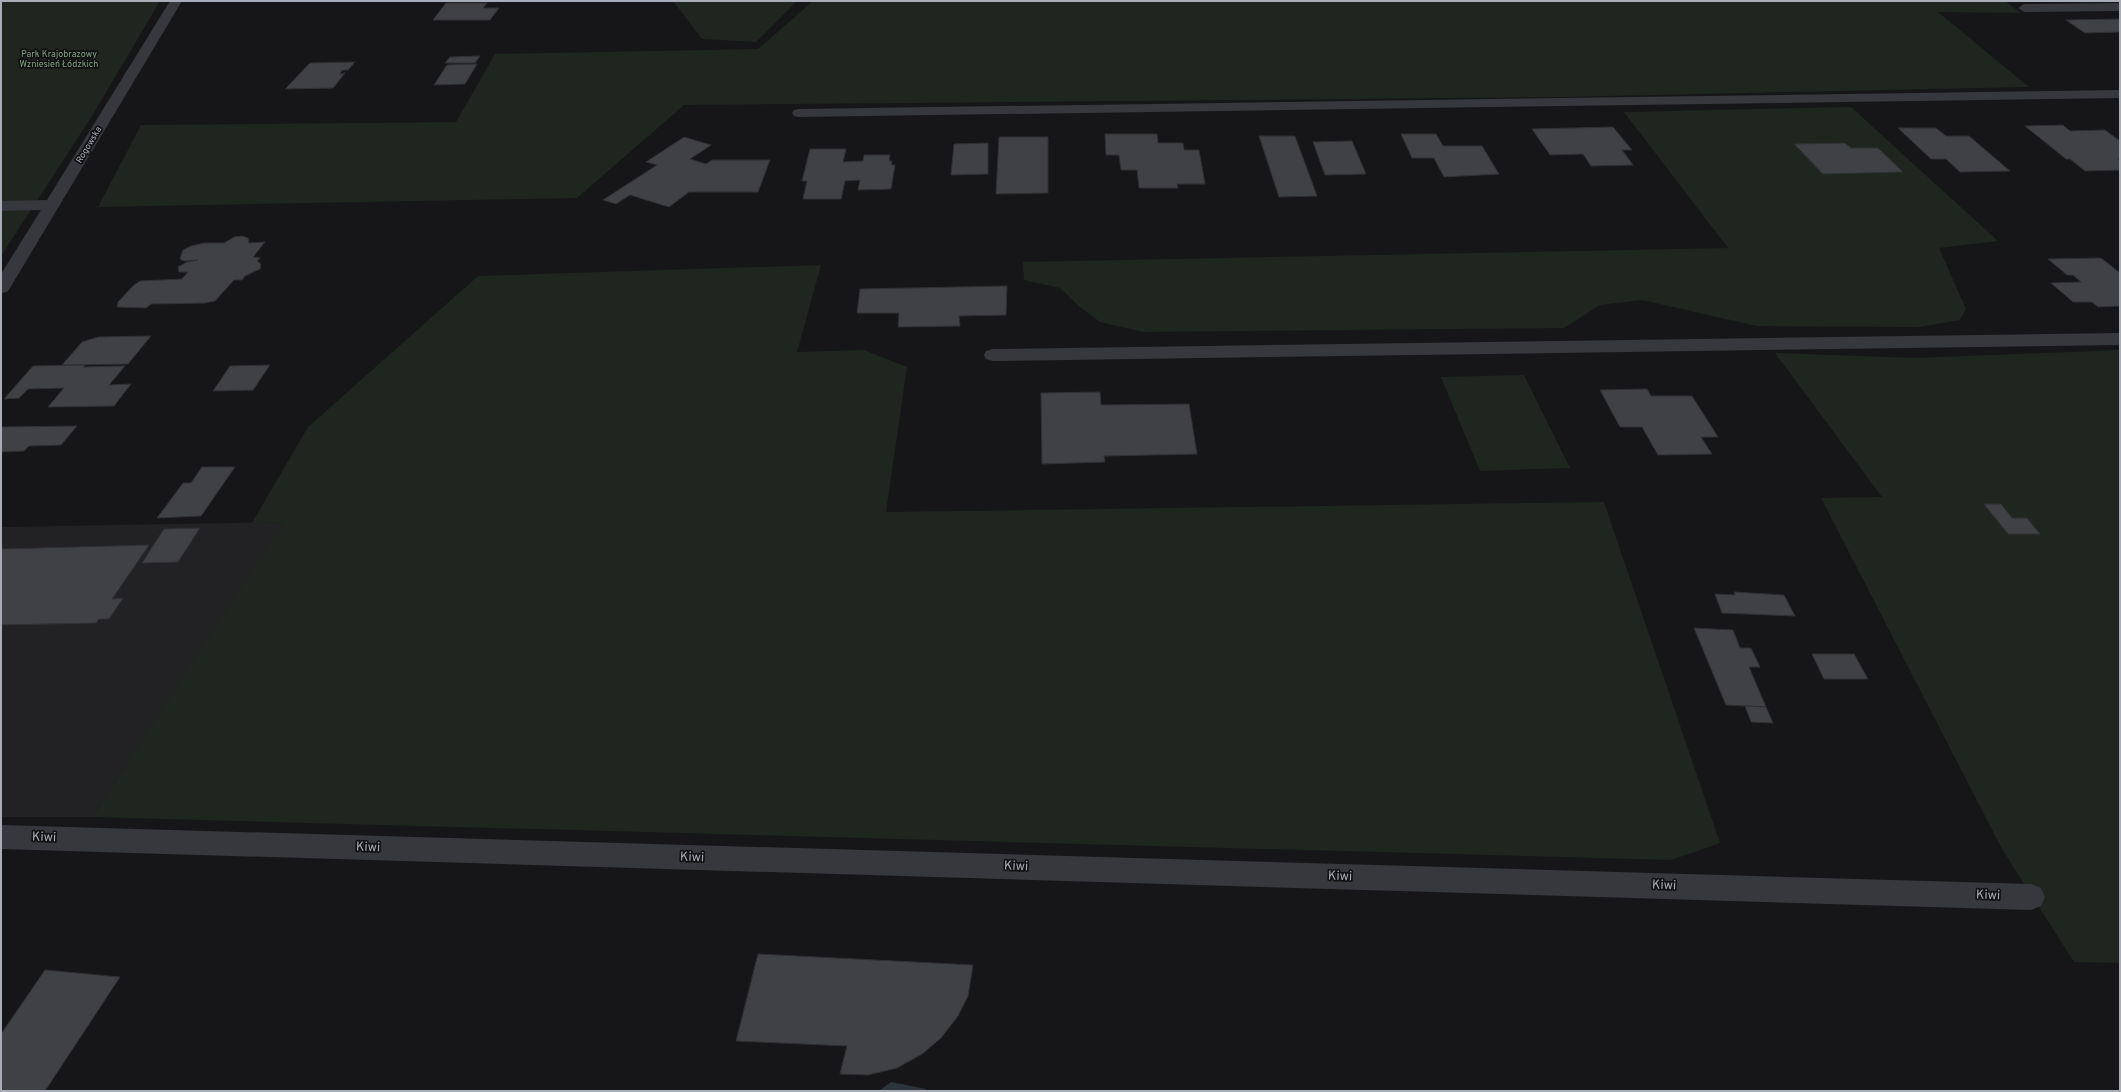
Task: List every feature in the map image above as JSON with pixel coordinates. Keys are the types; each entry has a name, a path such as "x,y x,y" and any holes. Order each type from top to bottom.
{"street":[{"name":"Rogowska","path":"1,288 176,1"},
{"path":"2024,8 2120,7"},
{"path":"799,113 2120,94"},
{"path":"1,206 53,205"},
{"path":"993,355 2120,339"},
{"name":"Kiwi","path":"1,837 2031,897"}],"shaded area":[{"path":"285,522 92,817 1,817 1,527"},
{"path":"891,1082 926,1089 927,1091 879,1091"}],"green space":[{"name":"Park Krajobrazowy Wzniesień Łódzkich","path":"1,1 160,1 92,116 1,256"},
{"path":"673,1 797,1 756,42 702,39"},
{"path":"813,1 2005,1 2021,13 1938,12 2029,87 1562,97 684,105 577,198 98,207 141,125 456,122 495,54 758,49"},
{"path":"1851,107 1998,241 1939,248 1966,309 1960,320 1919,327 1757,326 1642,300 1600,305 1564,328 1143,332 1100,322 1080,307 1060,288 1024,280 1023,262 1728,248 1624,112"},
{"path":"821,265 797,352 864,350 907,367 886,512 1604,502 1720,843 1671,860 92,817 284,522 252,523 308,427 478,276"},
{"path":"2120,350 2120,963 2074,962 2002,849 1821,498 1882,497 1775,353 1916,358"},
{"path":"1524,375 1570,468 1480,471 1441,377"}],"building":[{"path":"446,3 487,3 483,8 499,8 490,20 433,20"},
{"path":"2120,19 2120,32 2085,33 2066,20"},
{"path":"480,56 475,63 445,63 450,57"},
{"path":"355,62 348,70 342,70 340,74 345,73 333,88 285,89 310,63"},
{"path":"477,64 465,84 434,85 447,65"},
{"path":"2063,125 2070,131 2105,130 2120,141 2120,158 2118,159 2120,160 2120,170 2085,171 2070,159 2066,159 2025,126"},
{"path":"1613,127 1632,150 1622,150 1633,165 1591,166 1583,154 1550,155 1532,129"},
{"path":"1898,128 1936,128 1946,136 1969,136 2010,171 1960,172 1946,159 1931,159"},
{"path":"1105,134 1157,134 1158,143 1183,143 1184,150 1199,150 1205,184 1177,184 1178,188 1139,188 1137,170 1121,170 1119,155 1106,155"},
{"path":"1401,134 1436,134 1443,146 1482,146 1499,174 1444,177 1434,158 1412,158"},
{"path":"1259,136 1295,136 1317,196 1279,197"},
{"path":"684,137 711,145 690,159 706,164 712,160 770,160 758,192 689,192 669,207 630,195 616,204 603,200 657,165 646,162"},
{"path":"999,137 1048,137 1048,193 996,194"},
{"path":"1352,141 1366,174 1325,175 1313,142"},
{"path":"988,143 988,174 951,175 954,144"},
{"path":"1845,143 1851,148 1878,148 1903,172 1823,174 1794,144"},
{"path":"810,149 846,149 843,162 863,161 864,155 890,155 889,161 892,161 891,165 895,165 891,189 858,190 860,180 845,181 841,199 803,199 807,181 802,181"},
{"path":"242,236 248,238 249,243 265,242 253,257 260,258 257,261 261,264 260,269 245,276 242,280 234,280 215,301 205,303 151,304 146,308 117,307 118,302 134,285 140,281 182,279 188,272 179,272 178,267 187,262 198,260 184,261 180,259 183,250 191,246 204,243 224,243 234,237"},
{"path":"2101,258 2120,273 2120,306 2098,307 2092,302 2073,302 2051,283 2081,282 2073,275 2067,275 2048,259"},
{"path":"1007,286 1006,315 959,316 960,326 898,327 899,313 857,313 860,289"},
{"path":"151,336 128,364 62,365 82,342 98,337"},
{"path":"85,365 83,367 125,366 109,385 131,384 114,406 48,407 64,388 28,389 19,398 4,399 33,366"},
{"path":"270,365 253,390 213,391 230,366"},
{"path":"1647,389 1651,396 1692,396 1718,437 1701,437 1712,454 1658,455 1642,427 1620,427 1600,390"},
{"path":"1100,392 1101,405 1189,404 1197,454 1104,456 1105,462 1042,464 1041,393"},
{"path":"77,426 61,445 29,446 24,451 1,452 1,427"},
{"path":"202,467 235,467 201,516 157,518 183,483 191,483"},
{"path":"1984,504 2001,504 2012,518 2027,518 2040,534 2008,534"},
{"path":"200,528 178,562 142,563 164,529"},
{"path":"149,545 112,599 123,598 109,619 99,619 96,623 1,625 1,549"},
{"path":"1734,592 1784,595 1795,616 1722,613 1715,594 1735,595"},
{"path":"1694,628 1733,630 1740,648 1751,648 1760,667 1749,667 1766,707 1726,705"},
{"path":"1812,654 1854,654 1868,679 1824,679"},
{"path":"1745,706 1766,707 1773,723 1751,722"},
{"path":"758,954 973,965 968,996 958,1016 941,1038 922,1054 897,1068 868,1075 840,1074 847,1046 736,1041"},
{"path":"45,970 120,977 45,1091 1,1091 1,1034"}]}
